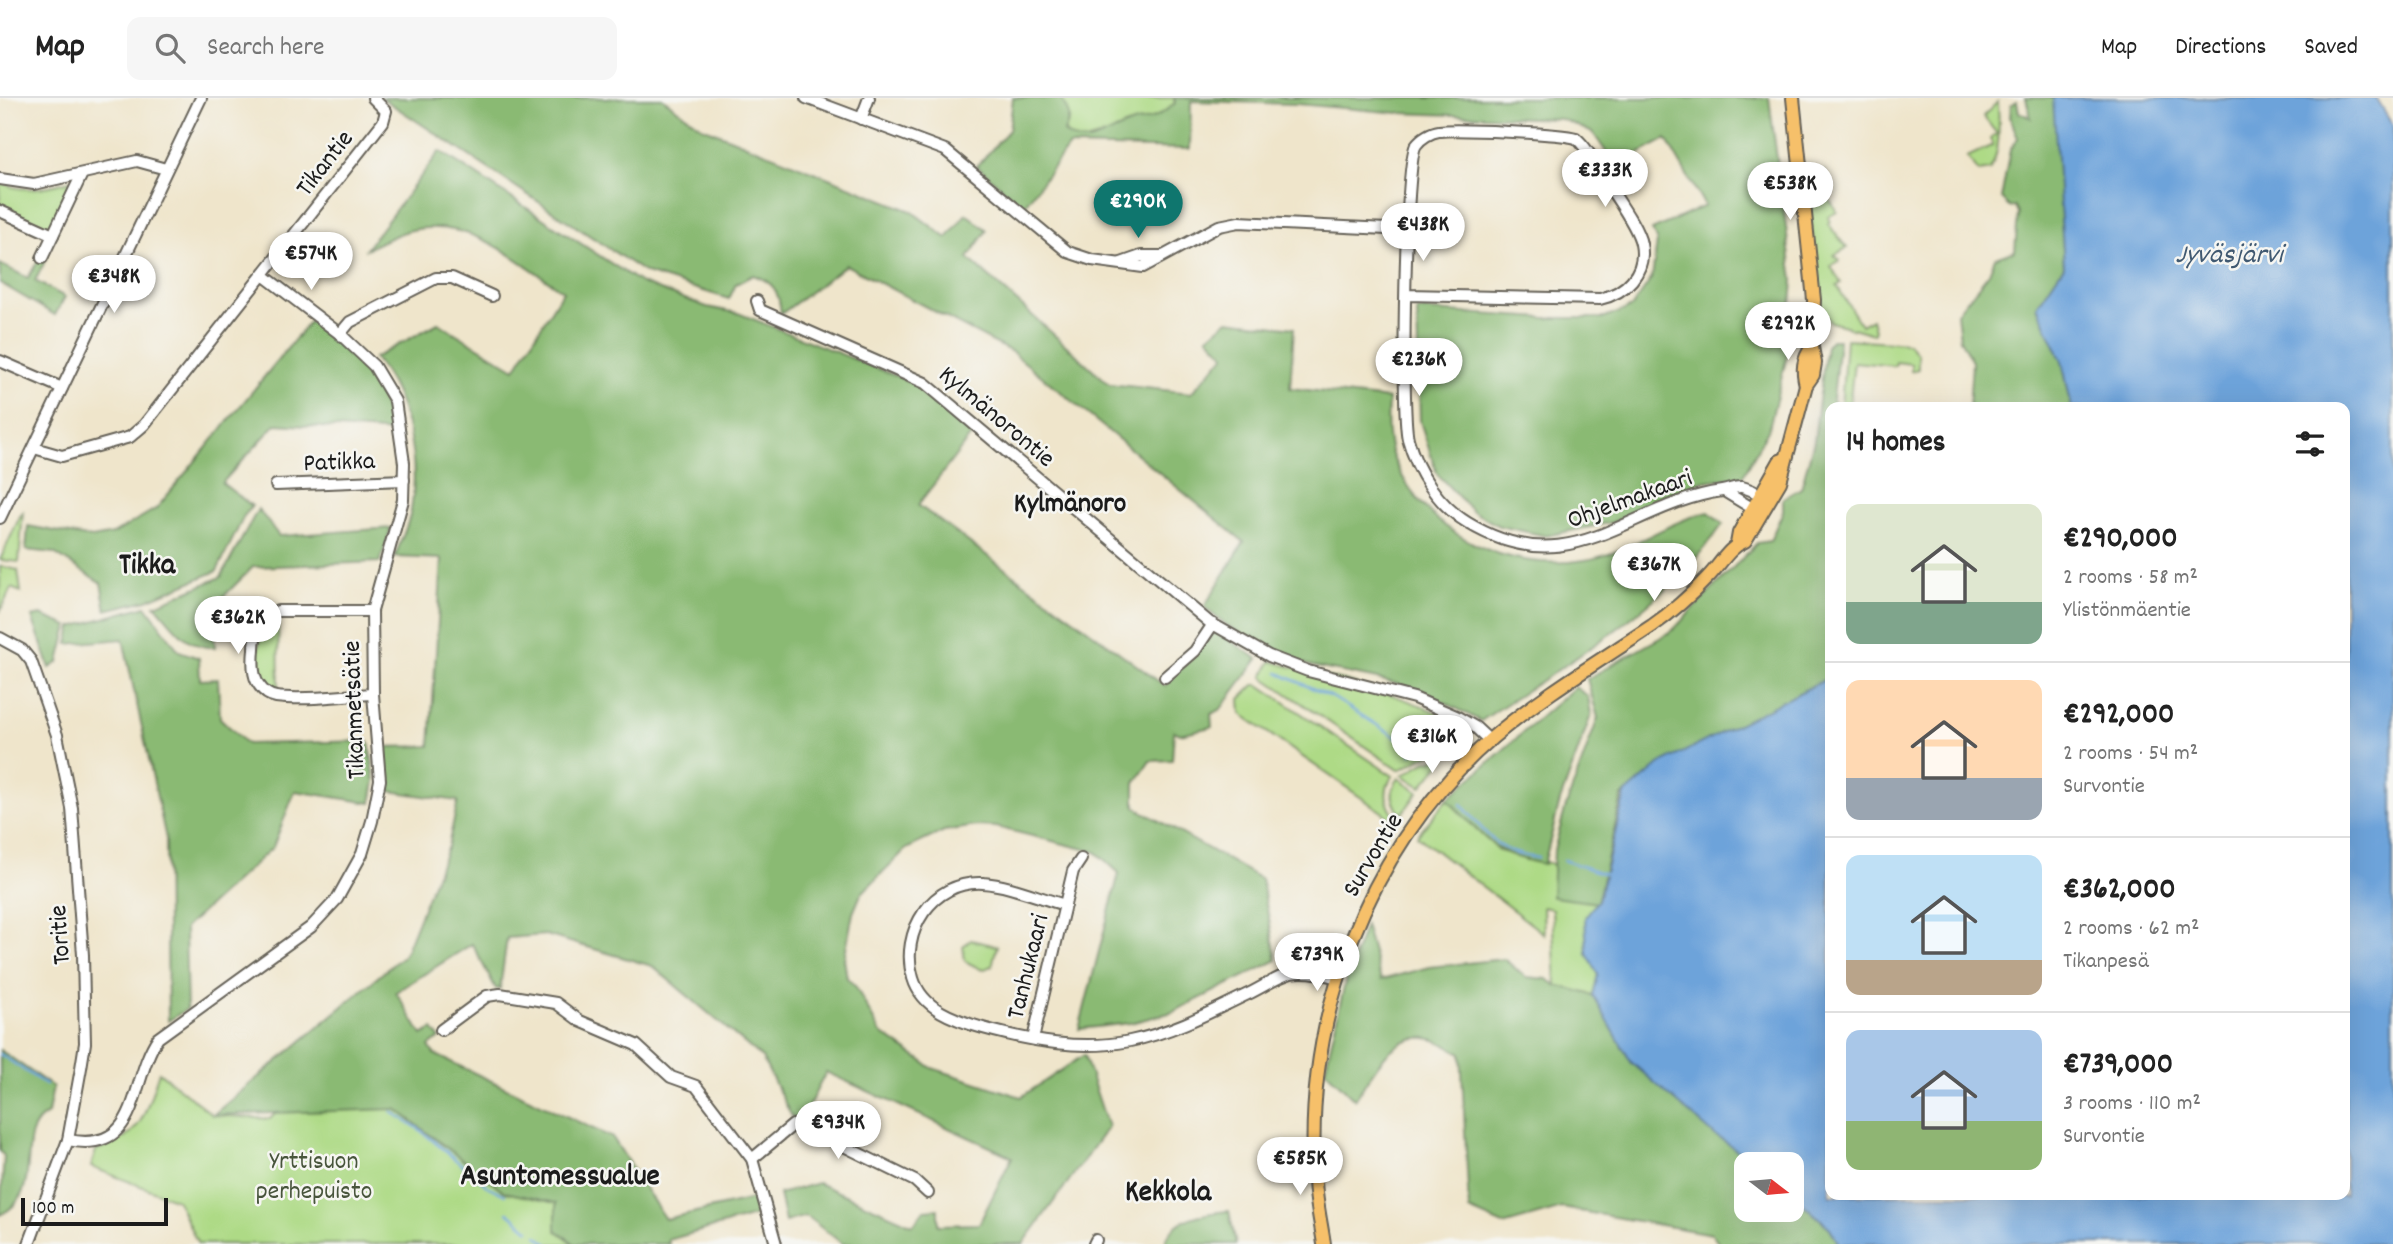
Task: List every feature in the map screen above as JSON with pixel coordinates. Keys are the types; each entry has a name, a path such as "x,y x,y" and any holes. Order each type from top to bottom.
{"main road":[{"name":"Survontie","path":"1324,1244 1315,1182 1315,1100 1326,1026 1338,978 1369,898 1405,837 1435,796 1489,740 1659,621 1708,577 1737,544 1739,533 1766,498 1780,461 1785,458 1806,385 1813,375 1815,358 1812,347 1813,280 1793,98"}],"street":[{"path":"0,518 201,98"},
{"name":"Tikantie","path":"34,448 62,456 130,437 144,425 383,122 387,111 373,98"},
{"path":"806,98 945,150 1068,252 1092,260 1121,263 1141,256 1161,256 1219,226 1239,222 1408,230"},
{"path":"861,118 869,98"},
{"name":"Ohjelmakaari","path":"1406,295 1600,299 1612,296 1630,284 1637,274 1642,243 1581,143 1569,136 1447,131 1428,135 1416,145 1411,159 1408,230 1406,295 1403,399 1408,439 1433,491 1466,523 1519,543 1548,547 1572,545 1611,533 1698,494 1742,487 1766,498"},
{"path":"0,179 34,184 137,162 149,162 166,169"},
{"path":"42,258 82,174"},
{"path":"0,211 53,235"},
{"name":"Tikanmetsätie","path":"68,1140 97,1142 117,1131 129,1117 150,1050 158,1038 311,928 337,899 362,854 373,821 380,780 373,694 372,611 398,520 404,480 402,437 395,401 374,366 340,334 263,275"},
{"path":"340,334 350,322 436,278 452,278 492,296"},
{"name":"Kylmänorontie","path":"757,301 761,310 925,383 1213,624 1269,656 1294,666 1361,682 1446,712 1475,727 1489,740"},
{"path":"0,360 62,388"},
{"name":"Patikka","path":"276,485 404,480"},
{"name":"Ohjelmakaari","path":"1724,491 1757,512"},
{"path":"372,611 278,611 269,615 254,635 254,678 260,688 276,697 373,694"},
{"path":"1165,677 1195,651 1213,624"},
{"name":"Toritie","path":"0,638 26,655 39,677 57,735 72,808 83,955 85,1044 68,1140 29,1244"},
{"name":"Tanhukaari","path":"1032,1039 1073,871 1081,859"},
{"name":"Tanhukaari","path":"1065,905 994,886 971,884 947,891 929,904 913,931 908,950 914,982 925,999 956,1021 1032,1039 1090,1046 1131,1041 1186,1022 1291,973 1338,978"},
{"path":"441,1030 487,996 500,993 556,1003 580,1021 636,1045 671,1077 696,1086 752,1159 776,1244"},
{"path":"752,1159 793,1125 802,1125 915,1181 928,1193"}],"green space":[{"path":"382,98 662,98 702,127 911,211 947,238 966,214 987,230 968,258 1109,384 1191,393 1225,355 1208,337 1228,320 1294,328 1290,388 1388,399 1390,447 1409,488 1449,529 1499,554 1556,563 1585,560 1617,551 1693,516 1709,512 1723,524 1699,555 1642,609 1579,656 1481,721 1417,690 1298,662 1255,642 1215,616 1204,607 1244,542 1012,352 846,265 781,314 774,288 753,275 736,284 729,299 646,273"},
{"path":"1013,98 1060,98 1068,114 1064,132 1079,141 1087,141 1155,117 1175,103 1174,98 1769,98 1793,280 1787,356 1769,428 1743,476 1699,482 1614,522 1546,536 1499,526 1472,511 1437,474 1420,421 1417,310 1544,318 1605,318 1632,307 1652,278 1657,242 1652,230 1705,206 1666,139 1616,166 1593,133 1562,119 1399,113 1297,104 1191,101 1190,149 1069,146 1023,207 977,166 1009,130"},
{"path":"1060,98 1174,98 1175,103 1157,119 1082,142 1072,140 1064,132 1070,118"},
{"path":"2026,98 2053,98 2064,266 2037,306 2062,361 2071,402 1969,402 1972,362 1960,339 1957,313 1989,273 1995,258 2015,251 2018,213 2015,206 2009,207 2001,199 2010,150 2018,138 2010,117 2011,105 2017,101 2019,112 2031,118"},
{"path":"1998,102 1998,137 1994,163 1990,170 1979,172 1967,157 1993,145 1990,139 1997,134 1983,116"},
{"path":"440,151 641,283 707,307 738,313 904,379 924,390 973,433 918,505 1165,686 1215,631 1258,659 1220,710 1211,714 1212,727 1180,734 1174,731 1172,760 1150,761 1135,783 1135,807 1261,879 1277,960 1173,1012 1130,1023 1079,1029 1119,873 1096,852 996,827 977,826 944,831 906,849 861,894 853,913 844,959 847,978 856,987 880,1032 932,1068 1021,1097 1084,1055 1108,1127 1023,1244 843,1244 806,1216 785,1222 779,1194 818,1183 913,1225 924,1210 938,1209 938,1225 979,1224 1012,1157 826,1072 801,1121 792,1117 762,1058 652,966 546,935 507,938 500,989 496,989 472,944 396,992 422,1035 433,1029 440,1038 429,1046 434,1054 613,1138 665,1219 757,1198 761,1214 668,1240 669,1244 575,1244 556,1230 556,1203 505,1192 396,1109 213,1115 404,955 448,846 458,801 382,790 380,747 430,746 442,559 395,557 411,511 414,471 412,451 403,410 395,391 374,358 438,323 515,369 563,291 492,244 454,230 412,230 366,249"},
{"path":"1824,171 1830,180 1821,186 1837,212 1828,217 1831,222 1828,224 1847,248 1834,255 1840,260 1831,266 1841,283 1837,286 1861,325 1872,319 1875,330 1873,334 1831,322 1820,309 1807,182"},
{"path":"0,181 25,189 70,181 73,184 50,229 0,208"},
{"path":"40,257 46,259 35,281 65,297 55,315 0,283 0,264 28,278"},
{"path":"310,321 369,369 395,432 276,424 222,483 252,506 244,516 217,571 147,600 106,610 101,583 54,553 26,550 28,526 92,538 113,534 157,508"},
{"path":"1846,339 1908,343 1918,354 1918,369 1911,371 1911,364 1896,362 1895,366 1854,362 1850,402 1841,402"},
{"path":"1831,340 1839,340 1833,402 1825,402 1825,680 1622,796 1597,903 1552,897 1554,850 1566,806 1598,718 1587,679 1672,631 1757,543 1770,541 1783,511 1783,498 1801,488 1814,441 1826,346"},
{"path":"258,509 279,536 391,528 380,562 253,567 223,597 213,613 215,647 196,644 174,628 155,605 221,577"},
{"path":"23,512 19,562 0,560 21,514"},
{"path":"0,566 18,570 21,592 11,588 0,612"},
{"path":"146,606 179,651 199,658 200,680 218,679 220,718 247,744 369,741 375,781 371,803 295,791 273,847 185,928 187,1009 168,1021 166,839 123,639 68,644 72,627"},
{"path":"41,615 68,626 59,662 50,668 32,617"},
{"path":"278,618 279,692 270,687 263,678 258,656 263,634"},
{"path":"1825,627 1825,1200 1837,1200 1899,1244 1789,1244 1790,1222 1804,1222 1804,1152 1734,1153 1556,985 1552,909 1543,907 1544,934 1417,836 1447,799 1499,851 1553,864 1553,889"},
{"path":"1271,661 1400,698 1449,719 1470,732 1450,752 1433,752 1399,770 1263,677"},
{"path":"1254,685 1259,685 1393,776 1386,796 1395,816 1392,819 1241,714 1240,699"},
{"path":"1575,687 1588,696 1591,715 1560,801 1544,864 1526,860 1489,842 1447,799"},
{"path":"1442,757 1444,759 1421,787 1403,775 1425,762"},
{"path":"1399,778 1418,792 1402,814 1395,806 1393,797"},
{"path":"1365,925 1381,980 1429,967 1504,959 1526,977 1547,979 1556,985 1593,995 1630,1060 1743,1152 1734,1152 1734,1222 1804,1222 1804,1205 1830,1228 1839,1244 1720,1244 1712,1234 1562,1208 1503,1225 1469,1210 1461,1053 1431,1039 1405,1041 1385,1056 1355,1100 1325,1070 1346,979"},
{"path":"971,940 997,946 992,966 982,970 965,961 963,946"},
{"path":"0,1050 53,1087 48,1114 37,1123 32,1134 23,1192 14,1205 0,1215 4,1156 0,1151"},
{"name":"Yrttisuon perhepuisto","path":"159,1072 213,1115 270,1119 282,1106 396,1109 505,1192 556,1203 556,1230 575,1244 198,1244 177,1200 91,1167 96,1150 124,1138 140,1122"},
{"path":"1229,1211 1236,1244 1165,1244 1174,1227 1182,1222 1201,1215"}],"water":[{"name":"Jyväsjärvi","path":"2053,98 2376,98 2393,126 2393,1244 1839,1244 1830,1228 1804,1205 1804,1152 1740,1152 1713,1134 1631,1062 1593,995 1598,974 1587,954 1585,917 1598,900 1625,794 1660,764 1825,680 1825,1200 2350,1200 2350,402 2071,402 2062,361 2037,306 2064,266"}],"waterway":[{"path":"1278,673 1332,697 1406,743 1412,754"},
{"path":"1461,804 1502,847 1524,856 1538,858"},
{"path":"1563,860 1605,874"},
{"path":"0,1054 46,1085"},
{"path":"392,1112 419,1129 487,1186 505,1195"},
{"path":"508,1212 529,1230"},
{"path":"537,1236 548,1244"}],"district":[{"name":"Kylmänoro","path":"1070,501"},
{"name":"Tikka","path":"147,563"},
{"name":"Asuntomessualue","path":"560,1174"},
{"name":"Kekkola","path":"1168,1190"}]}
